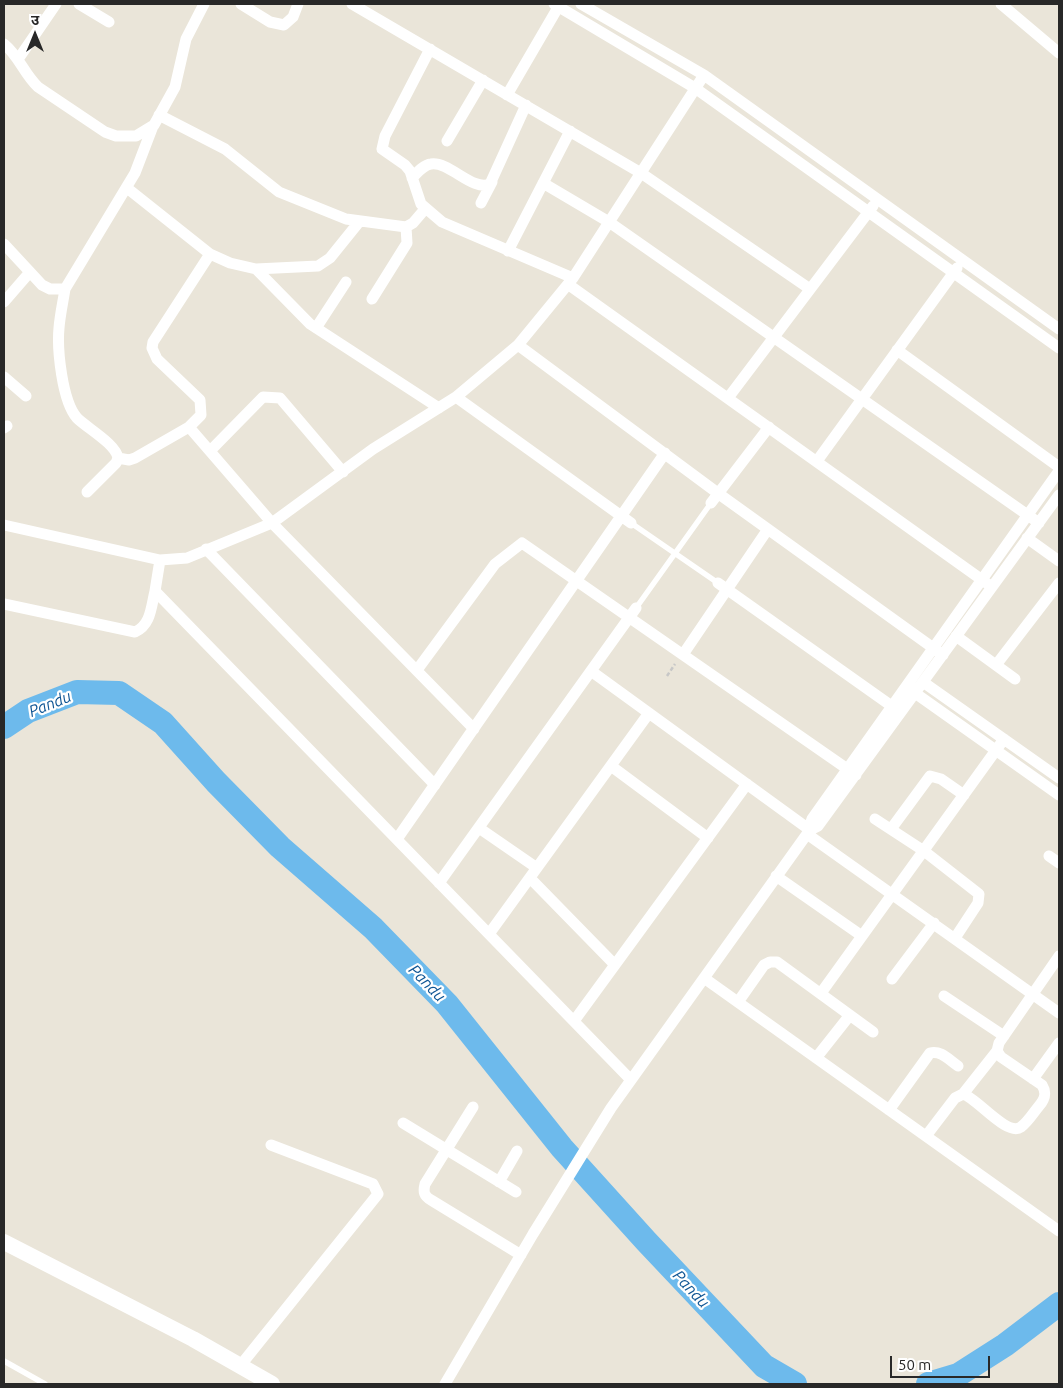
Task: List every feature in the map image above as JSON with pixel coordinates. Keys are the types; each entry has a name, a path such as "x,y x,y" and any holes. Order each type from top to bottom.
{"street":[{"path":"19,58 56,4"},
{"path":"79,4 109,22"},
{"path":"4,44 19,58 32,81 38,86 105,132 116,136 136,136 147,131 156,120 175,87 186,39 204,4"},
{"path":"241,4 270,22 284,25 293,17 298,4"},
{"path":"352,4 641,173 810,289"},
{"path":"581,4 704,75 1059,329"},
{"path":"1001,4 1059,53"},
{"path":"507,94 558,5 695,88 1059,348"},
{"path":"430,49 382,144 385,153 405,166 412,178 417,196 425,209 442,222 508,251 571,282 768,427 987,583"},
{"path":"4,525 160,560 187,558 272,523 343,472 456,397 518,345 571,282 704,75"},
{"path":"447,141 483,80"},
{"path":"481,203 526,106"},
{"path":"87,492 116,463 118,458 115,450 77,418 67,400 58,347 58,328 65,289 127,188 141,160 156,120"},
{"path":"156,120 225,149 279,192 329,213 359,222 406,227 413,223 425,209"},
{"path":"508,251 570,131"},
{"path":"785,153 795,140"},
{"path":"412,178 425,166 436,164 481,186 485,186 493,180"},
{"path":"544,183 609,222 1039,523"},
{"path":"127,188 210,254 230,263 256,269 318,266 330,258 359,222"},
{"path":"728,398 877,199"},
{"path":"372,299 407,243 406,227"},
{"path":"4,244 30,272 50,289 65,289"},
{"path":"118,458 129,460 135,458 189,427 201,415 200,400 157,359 152,348 210,254"},
{"path":"816,461 962,260"},
{"path":"256,269 296,312 316,328 439,408"},
{"path":"4,302 30,272"},
{"path":"316,328 346,282"},
{"path":"1031,328 1040,316"},
{"path":"518,345 665,454 715,499 768,529 932,648 943,654"},
{"path":"897,350 1059,467"},
{"path":"4,377 26,396"},
{"path":"210,451 263,396 280,398 343,472"},
{"path":"456,397 626,520"},
{"path":"189,427 272,523 474,729"},
{"path":"715,499 768,427"},
{"path":"397,839 577,581 626,520 665,454"},
{"path":"853,772 956,636 987,583 1059,471"},
{"path":"445,1384 533,1234 611,1108 808,832 818,826 893,707 917,686 932,648 1027,538 1059,495"},
{"path":"684,653 722,586 768,529"},
{"path":"1027,538 1059,561"},
{"path":"417,670 495,564 522,543 577,581 633,613 684,653 853,772"},
{"path":"206,549 435,785"},
{"path":"4,604 135,632 143,629 148,622 160,560"},
{"path":"996,665 1059,582"},
{"path":"722,586 893,707"},
{"path":"155,591 631,1080"},
{"path":"439,883 633,613"},
{"path":"956,636 1015,679"},
{"path":"591,670 747,784 808,832 1059,1013"},
{"path":"917,686 1004,740 1059,778"},
{"path":"917,686 996,750 1059,795"},
{"path":"489,934 649,713"},
{"path":"821,993 1004,740"},
{"path":"611,766 708,838"},
{"path":"891,829 930,776 941,779 964,795"},
{"path":"574,1022 747,784"},
{"path":"875,819 924,851 979,894 978,903 955,938"},
{"path":"479,828 537,868"},
{"path":"1049,856 1059,863"},
{"path":"776,876 862,936"},
{"path":"530,878 615,965"},
{"path":"892,979 934,923"},
{"path":"926,1136 955,1098 963,1094 997,1052 1004,1036 1059,956"},
{"path":"738,1002 764,965 770,962 783,964 873,1032"},
{"path":"704,978 1059,1231"},
{"path":"944,996 1004,1036"},
{"path":"816,1058 850,1015"},
{"path":"1033,1079 1059,1043"},
{"path":"889,1110 930,1053 936,1052 941,1054 958,1066"},
{"path":"963,1094 1006,1126 1016,1129 1022,1126 1044,1100 1045,1090 997,1052"},
{"path":"473,1107 424,1184 423,1190 425,1196 521,1255"},
{"path":"402,1123 516,1192"},
{"path":"240,1366 378,1194 374,1184 271,1145"},
{"path":"499,1182 517,1151"},
{"path":"4,1242 193,1339 271,1384"}],"lane":[{"path":"633,613 715,499"},
{"path":"626,520 722,586"},
{"path":"4,1361 45,1384"}],"waterway":[{"name":"Pandu","path":"4,727 28,711 77,692 119,693 163,723 216,782 280,847 373,928 447,1004 562,1148 646,1241 764,1366 795,1384"},
{"name":"Pandu","path":"928,1384 958,1375 1005,1345 1059,1304"}]}
